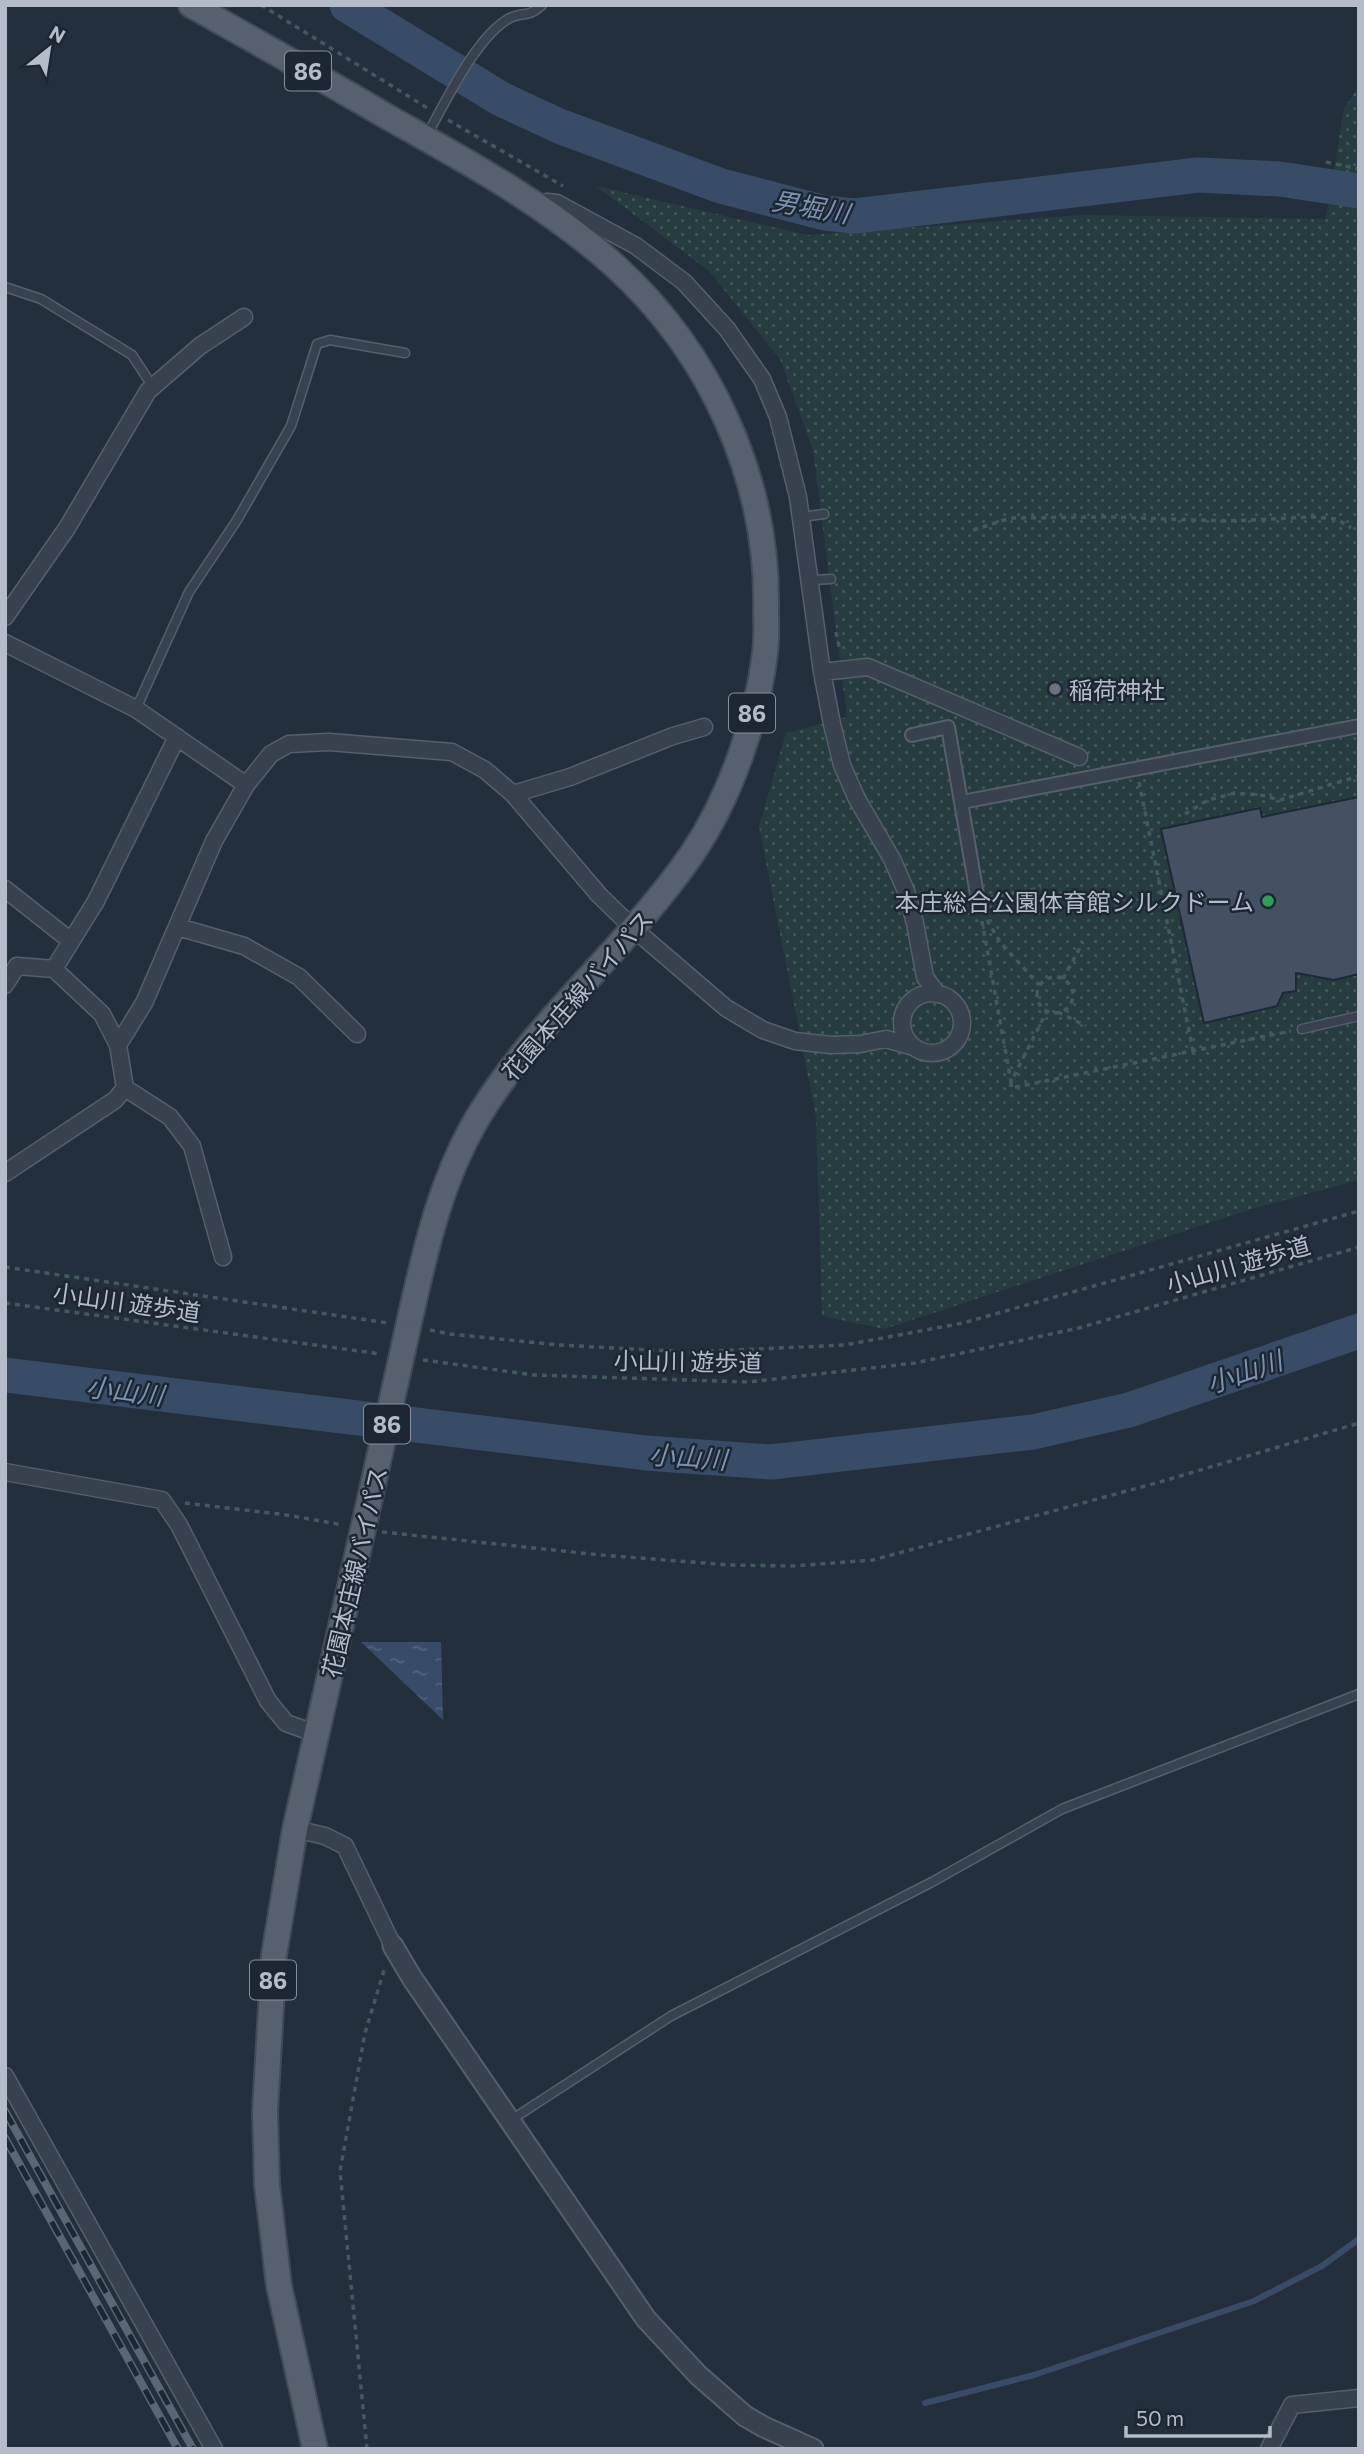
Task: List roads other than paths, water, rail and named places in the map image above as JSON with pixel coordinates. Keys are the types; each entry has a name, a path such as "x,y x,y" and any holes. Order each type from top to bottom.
{"main road":[{"name":"花園本庄線バイパス","path":"191,5 425,138 540,208 577,234 616,267 657,309 705,376 735,437 757,510 767,570 765,653 750,726 727,791 695,849 634,929 534,1038 484,1107 452,1166 435,1218 408,1329 295,1829 274,1955 265,2124 267,2185 279,2286 315,2449"},
{"name":"花園本庄線バイパス","path":"225,5 425,138"}],"street":[{"path":"540,208 547,202 557,203 636,246 684,282 727,329 762,379 778,417 788,453 811,580 822,672 842,765 906,891 925,977 937,994"},
{"path":"5,617 67,528 153,387 200,346 244,317"},
{"path":"5,643 136,709 246,785"},
{"path":"822,672 868,667 1079,757"},
{"path":"962,802 1359,726"},
{"path":"513,794 570,777 673,736 704,727"},
{"path":"912,735 948,727 979,902"},
{"path":"54,969 96,901 177,737"},
{"path":"118,1045 144,1003 214,841 246,785 271,754 289,744 329,742 452,752 485,770 513,794 599,895 634,929 726,1008 763,1030 795,1041 831,1045 860,1044 886,1039 933,1053 952,1046 958,1038 962,1020 954,1002 937,994 918,996"},
{"path":"5,889 71,941"},
{"path":"178,927 244,946 299,977 357,1034"},
{"path":"5,985 18,965 54,969 102,1014 118,1045 125,1088 170,1117 192,1146 223,1257"},
{"path":"886,1039 918,996 925,977"},
{"path":"902,1020 906,1040 914,1047"},
{"path":"5,1173 115,1100 125,1088"},
{"path":"5,1472 162,1500 179,1525 268,1701 286,1723 317,1734"},
{"path":"295,1829 325,1836 345,1846 393,1946 412,1978 626,2293 666,2342 698,2375 746,2416 811,2448"},
{"path":"5,2076 214,2449"},
{"path":"1269,2449 1292,2405 1359,2398"}],"lane":[{"path":"425,138 472,57 509,17 535,13 542,5"},
{"path":"5,287 41,299 132,355 153,387"},
{"path":"136,709 189,592 237,520 291,426 317,344 330,340 405,354"},
{"path":"801,517 824,514"},
{"path":"811,580 831,579"},
{"path":"1302,1029 1359,1016"},
{"path":"510,2120 671,2017 932,1882 1062,1809 1359,1694"}],"water":[{"path":"361,1642 441,1642 443,1720"}],"waterway":[{"name":"男堀川","path":"347,5 501,99 559,126 721,186 825,213 855,216 1198,175 1280,179 1359,191"},
{"name":"小山川","path":"5,1375 646,1453 771,1462 1033,1432 1129,1410 1359,1331"},
{"path":"925,2403 1034,2375 1254,2301 1322,2266 1359,2239"}],"railway":[{"path":"5,2111 193,2449"},
{"path":"5,2138 178,2449"}],"place":[{"name":"稲荷神社","path":"1055,689"},
{"name":"本庄総合公園体育館シルクドーム","path":"1268,901"}]}
